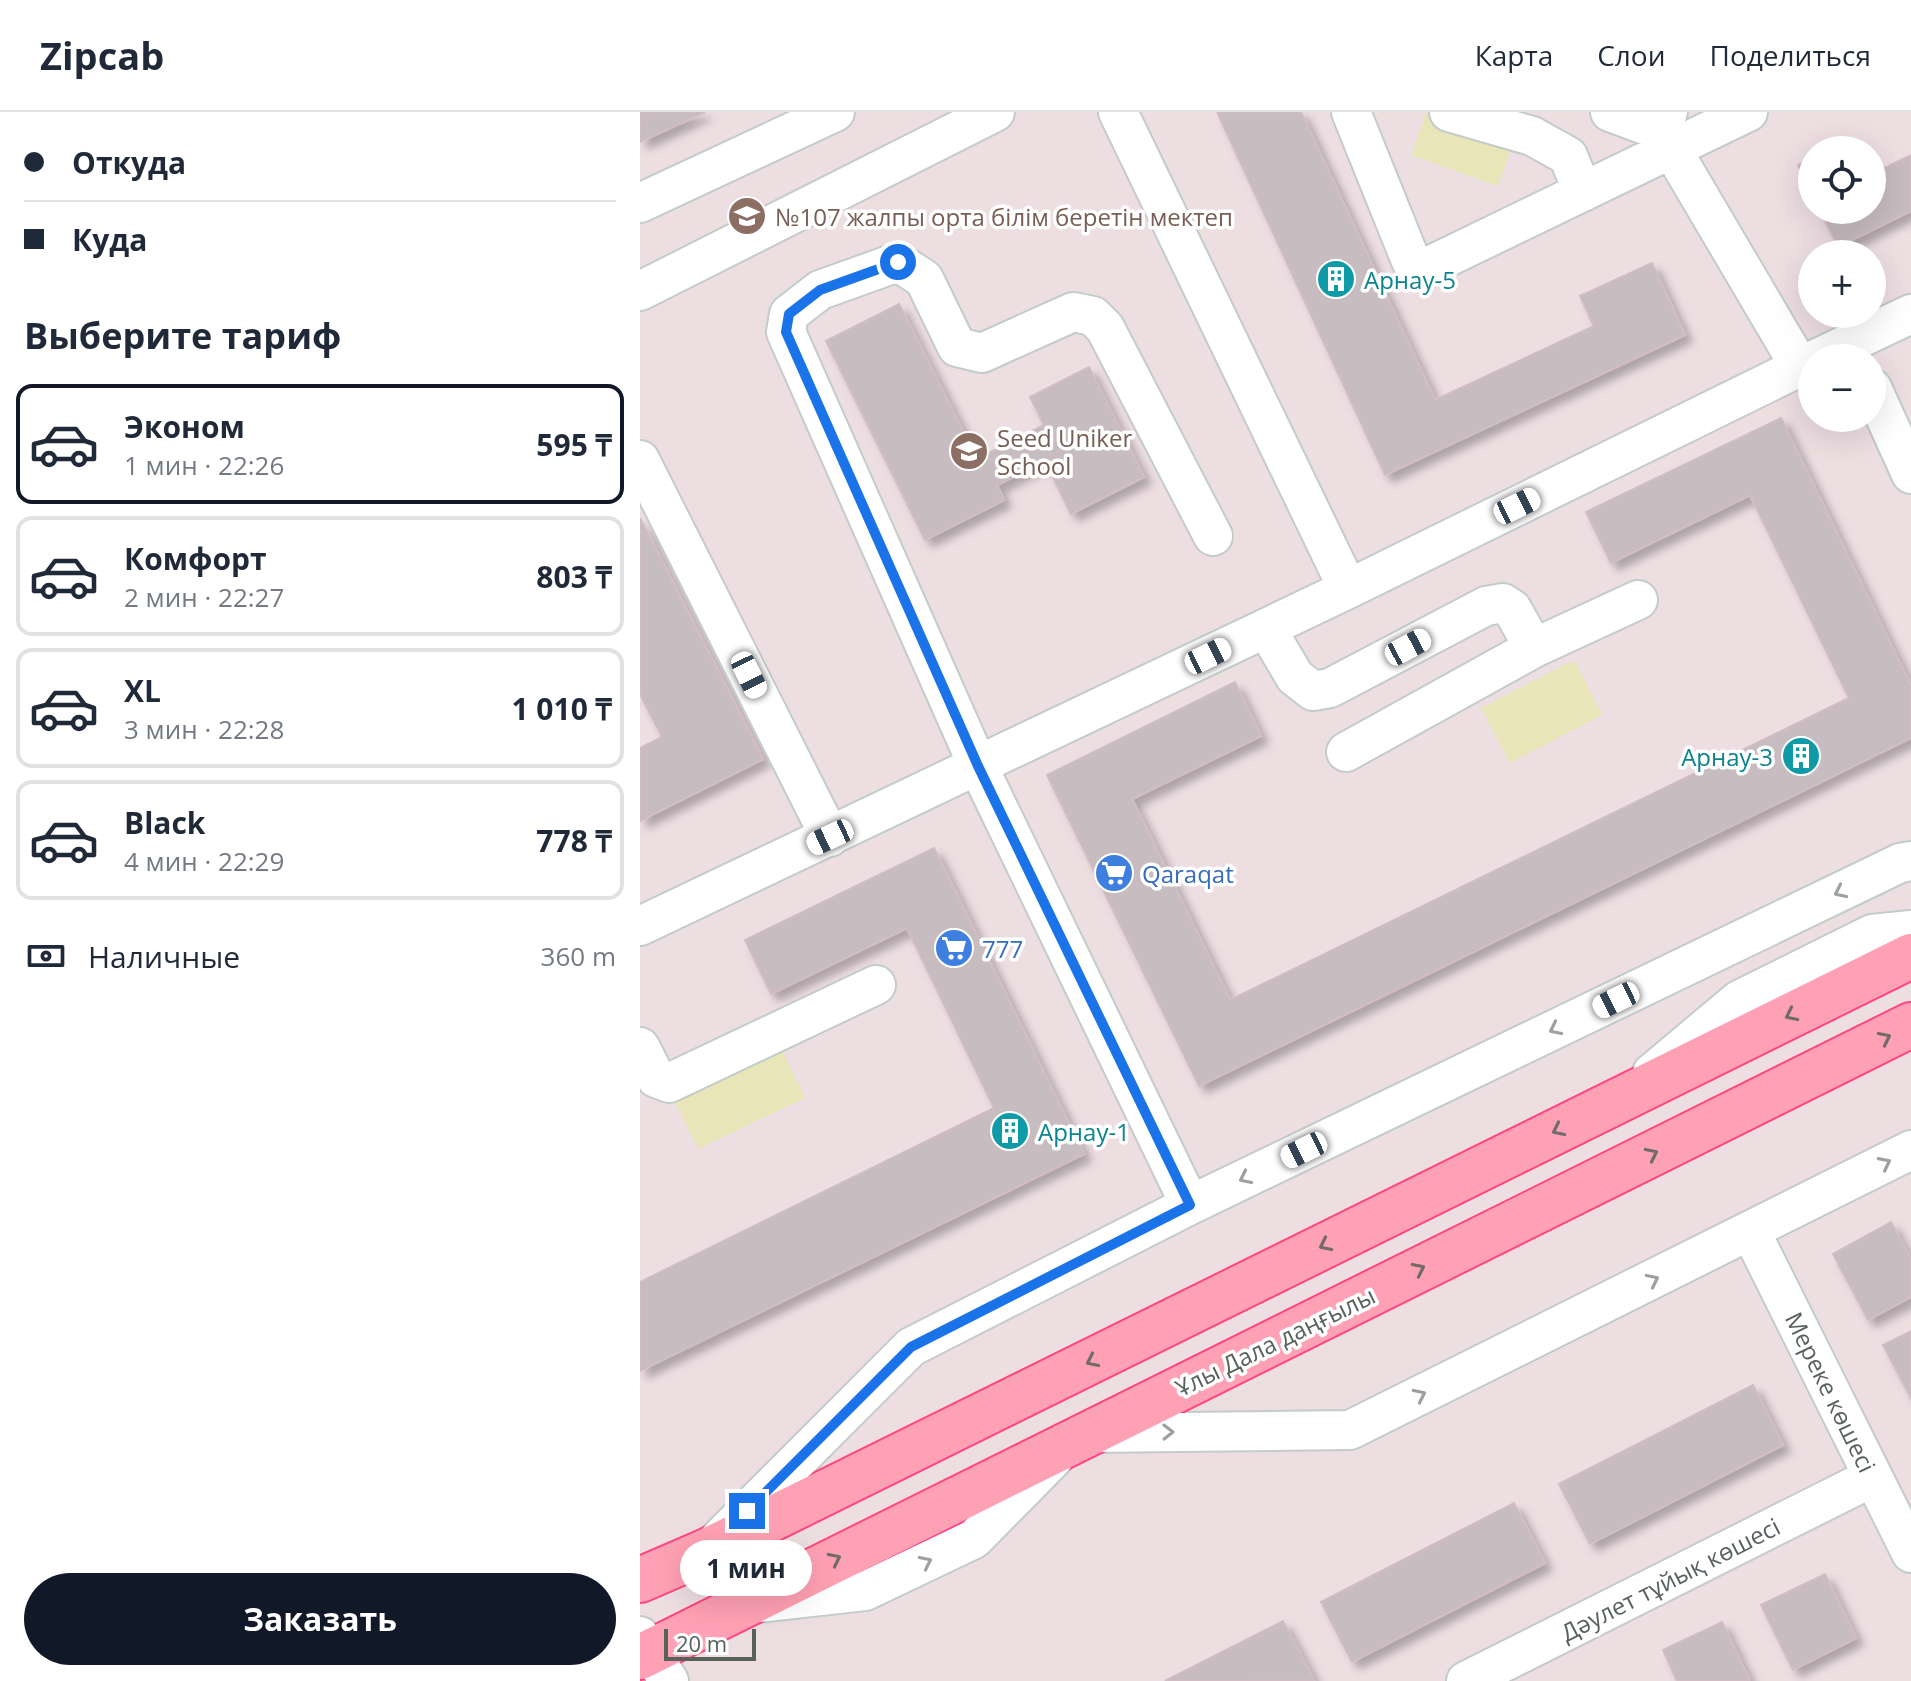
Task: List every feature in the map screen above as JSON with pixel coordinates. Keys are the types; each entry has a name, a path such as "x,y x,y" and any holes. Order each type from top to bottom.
{"main road":[{"path":"640,1580 707,1551 1911,956"},
{"name":"Ұлы Дала даңғылы","path":"650,1656 743,1605 1911,1025"}],"street":[{"path":"640,203 835,112"},
{"path":"640,291 995,112"},
{"path":"1118,112 1348,589"},
{"path":"1351,112 1411,261 1425,268 1583,192 1667,130 1748,112"},
{"path":"1449,112 1532,136 1568,156 1583,192"},
{"path":"1610,112 1667,130 1819,344"},
{"path":"1190,1205 978,766 786,332 789,314 820,290 898,262 924,279 957,347 982,353 1073,312 1093,316 1105,328 1213,536"},
{"path":"1853,344 1911,314"},
{"path":"640,926 1798,372"},
{"path":"1886,419 1911,474"},
{"path":"640,460 830,837"},
{"path":"1346,752 1534,648 1638,600"},
{"path":"1266,628 1295,677 1313,691 1330,688 1486,606 1503,603 1512,609 1534,648"},
{"path":"707,1551 911,1347 1190,1205 1900,863 1911,861"},
{"path":"1623,1098 1739,1000 1872,934 1911,930"},
{"path":"640,1047 656,1078 669,1083 876,985"},
{"path":"1079,1438 1350,1430 1911,1150"},
{"name":"Мереке көшесі","path":"1751,1232 1911,1553"},
{"name":"Дәулет тұйық көшесі","path":"1466,1681 1873,1477"}],"shaded area":[{"path":"1427,112 1513,143 1498,186 1411,155"},
{"path":"1574,660 1602,715 1510,763 1481,708"},
{"path":"782,1050 805,1098 698,1149 675,1102"}],"building":[{"path":"640,112 705,112 640,142"},
{"name":"Арнау-5","path":"1217,112 1301,112 1435,400 1594,326 1580,296 1652,263 1685,335 1385,475"},
{"path":"1911,155 1911,211 1886,223 1886,167"},
{"path":"1827,224 1885,224 1852,240 1835,240"},
{"path":"899,304 977,459 1044,425 1030,397 1089,367 1144,477 1071,514 1045,461 997,485 1004,500 925,540 826,341"},
{"name":"Арнау-3","path":"1781,418 1911,686 1911,738 1199,1086 1047,775 1235,682 1261,736 1132,799 1230,1000 1849,698 1750,495 1611,563 1586,512"},
{"path":"640,518 763,759 640,821 640,748 662,737 640,694"},
{"name":"Арнау-1","path":"934,848 1084,1154 640,1371 640,1282 994,1108 907,928 771,994 745,940"},
{"path":"1891,1222 1911,1260 1911,1297 1868,1320 1833,1254"},
{"path":"1911,1331 1911,1398 1883,1345"},
{"path":"1753,1385 1783,1445 1590,1544 1559,1484"},
{"path":"1514,1503 1545,1563 1352,1662 1321,1602"},
{"path":"1825,1574 1856,1638 1793,1670 1761,1605"},
{"path":"1283,1621 1314,1680 1165,1681"},
{"path":"1722,1622 1750,1681 1677,1681 1663,1650"}],"place":[{"name":"№107 жалпы орта білім беретін мектеп","path":"747,216"},
{"name":"Арнау-5","path":"1336,279"},
{"name":"Seed Uniker School","path":"969,451"},
{"name":"Арнау-3","path":"1801,756"},
{"name":"Qaraqat","path":"1114,873"},
{"name":"777","path":"954,948"},
{"name":"Арнау-1","path":"1010,1131"}],"route":[{"path":"747,1511 911,1347 1190,1205 978,766 786,332 789,314 820,290 898,262"}]}
